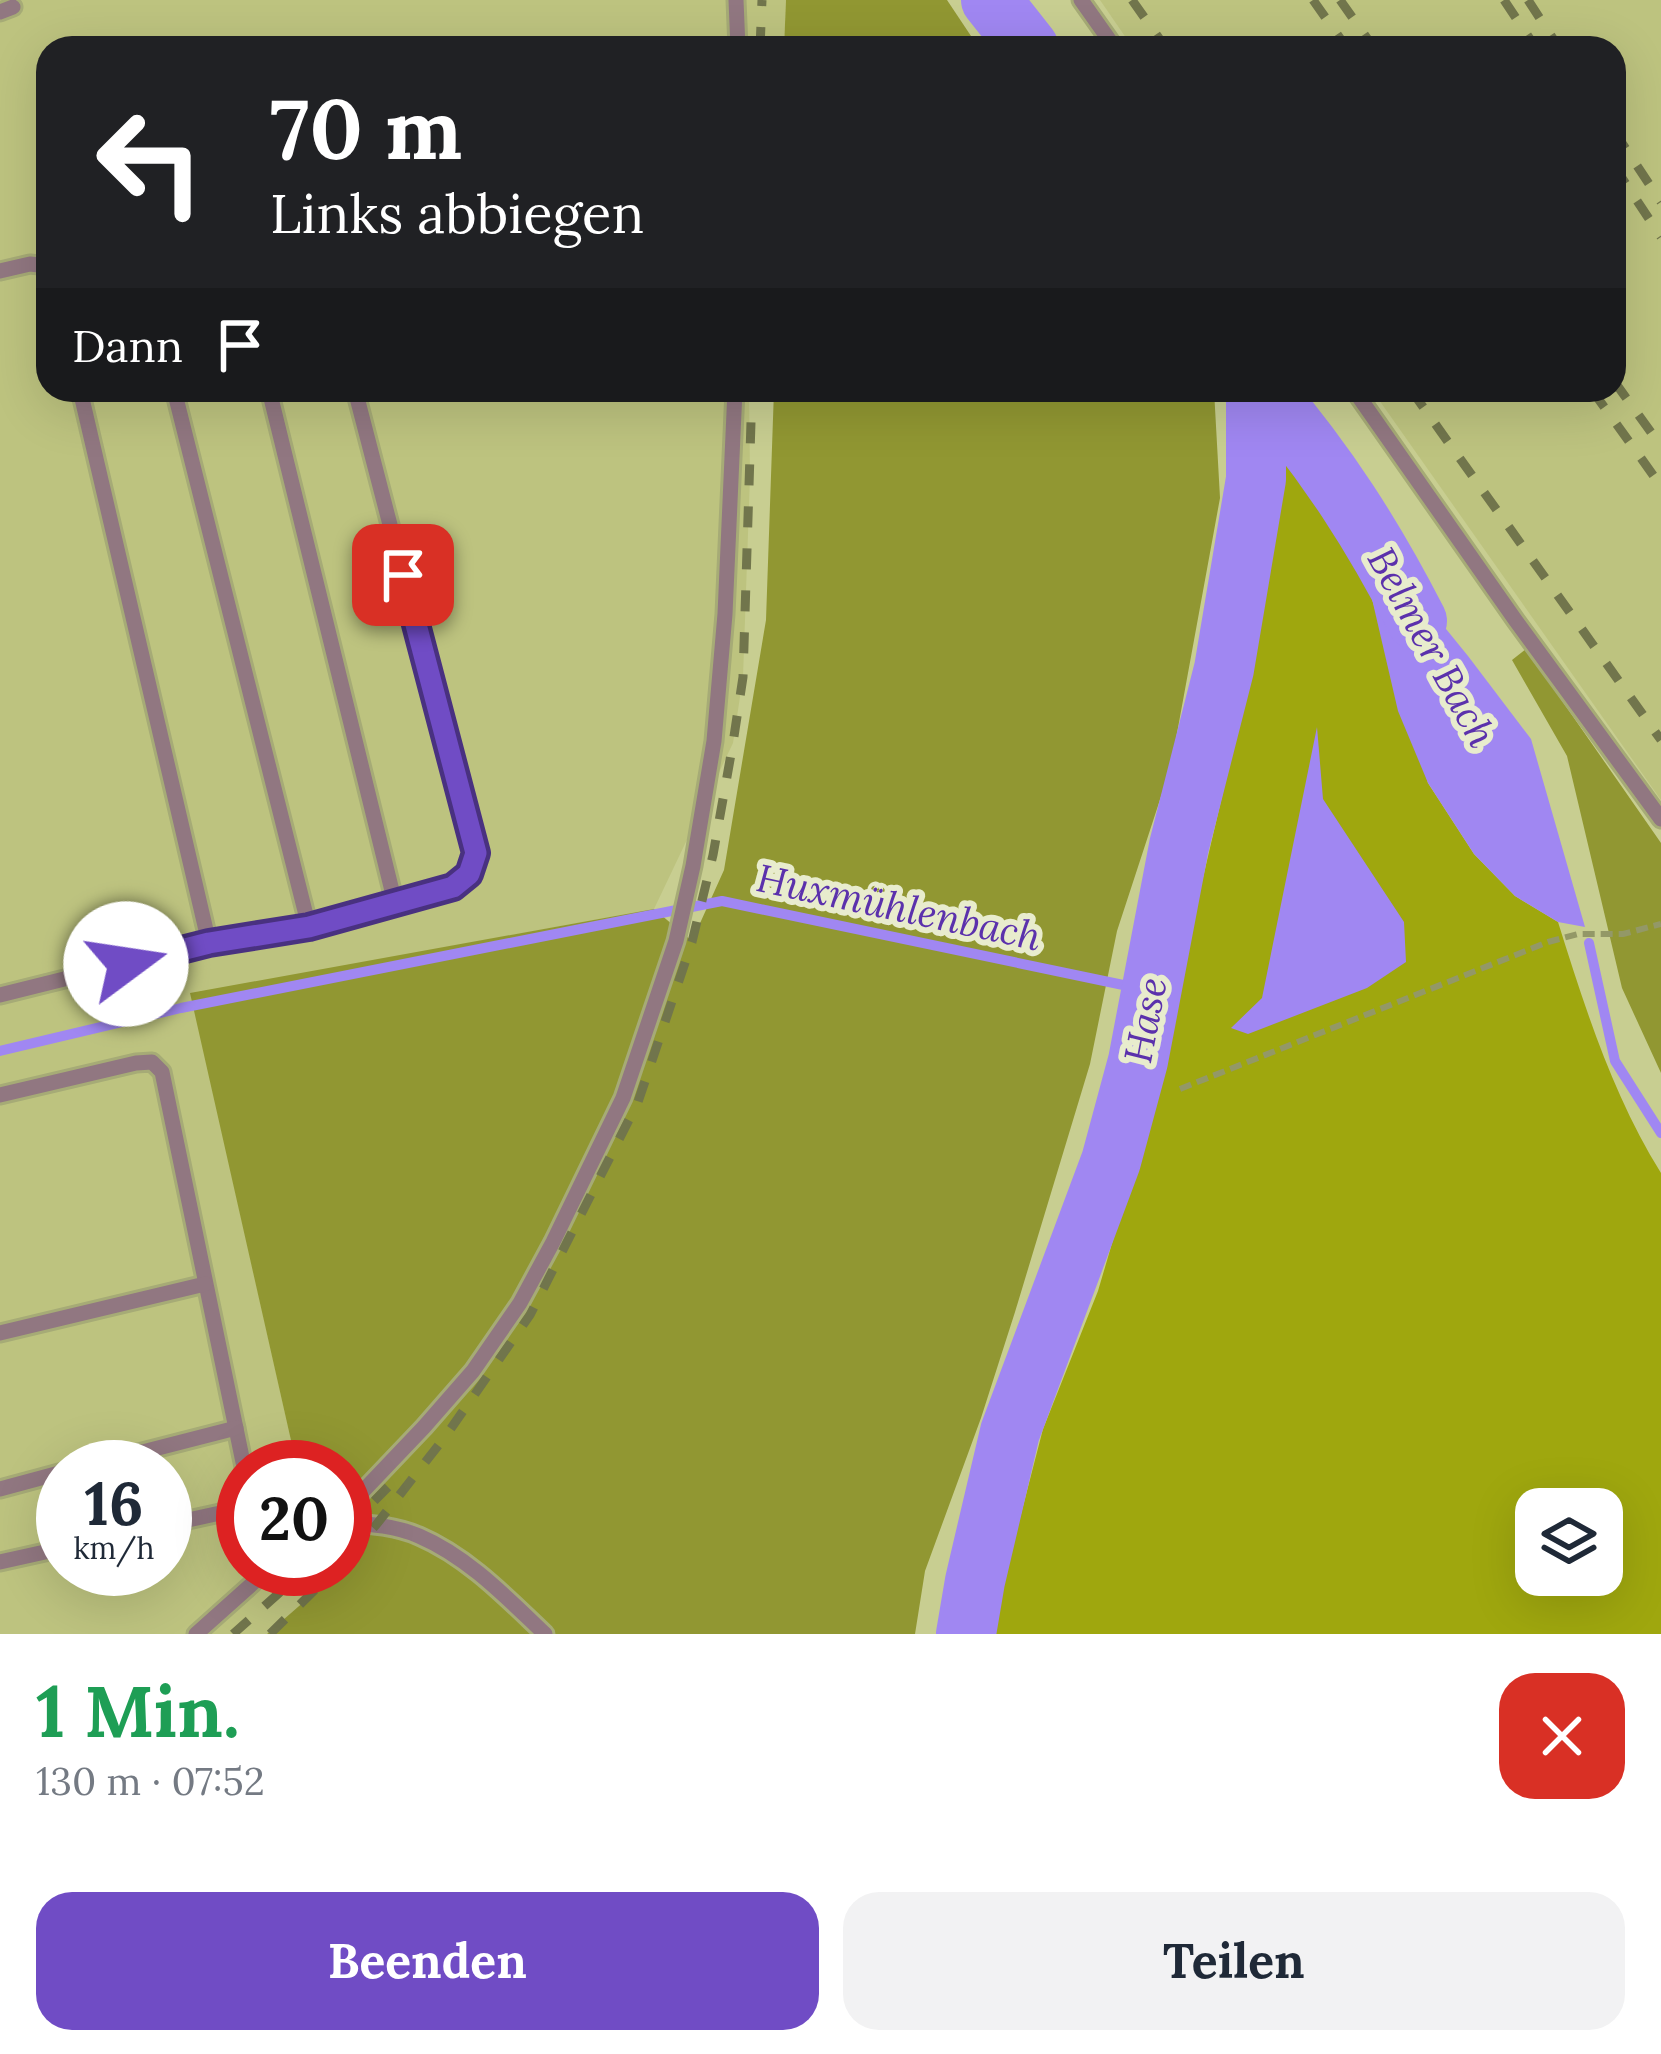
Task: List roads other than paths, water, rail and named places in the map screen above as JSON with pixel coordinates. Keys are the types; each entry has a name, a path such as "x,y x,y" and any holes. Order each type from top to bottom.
{"lane":[{"path":"736,0 738,36"},
{"path":"1081,0 1106,36"},
{"path":"0,271 36,265"},
{"path":"83,402 209,943"},
{"path":"177,402 309,927"},
{"path":"272,402 395,903"},
{"path":"0,995 209,943 309,927 453,887 469,874 476,853 358,402"},
{"path":"372,1482 473,1371 520,1303 623,1098 676,941 714,741 734,402"},
{"path":"1362,402 1661,819"},
{"path":"0,1095 136,1063 152,1062 162,1072 238,1440"},
{"path":"0,1333 205,1284"},
{"path":"189,1440 236,1428"},
{"path":"0,1489 36,1479"},
{"path":"372,1525 419,1536 483,1575 545,1634"},
{"path":"0,1562 36,1554"},
{"path":"196,1634 239,1596"}],"water":[{"path":"1381,549 1531,739 1585,927 1558,922 1515,896 1474,854 1428,783 1398,711 1372,599"},
{"path":"1317,727 1323,799 1404,922 1406,962 1367,988 1248,1034 1231,1028 1262,998"}],"waterway":[{"name":"Hase","path":"991,0 1020,36"},
{"name":"Hase","path":"966,1634 1010,1432 1111,1161 1138,1061 1179,846 1224,669 1256,479 1256,402"},
{"name":"Belmer Bach","path":"1274,402 1348,501 1417,621"},
{"name":"Huxmühlenbach","path":"0,1051 181,1008 722,901 1152,991"},
{"name":"Belmer Bach","path":"1589,943 1615,1061 1661,1133"}],"railway":[{"path":"760,36 762,0"},
{"path":"1132,0 1158,36"},
{"path":"1313,0 1338,36"},
{"path":"1340,0 1366,36"},
{"path":"1504,0 1528,36"},
{"path":"1528,0 1551,36"},
{"path":"1626,149 1661,202"},
{"path":"1626,184 1661,237"},
{"path":"1626,398 1661,446"},
{"path":"372,1529 445,1437 530,1315 638,1102 692,942 713,855 743,677 752,402"},
{"path":"1420,402 1661,740"},
{"path":"1601,402 1661,486"},
{"path":"372,1503 388,1487"},
{"path":"233,1634 276,1596"},
{"path":"270,1634 309,1596"}]}
